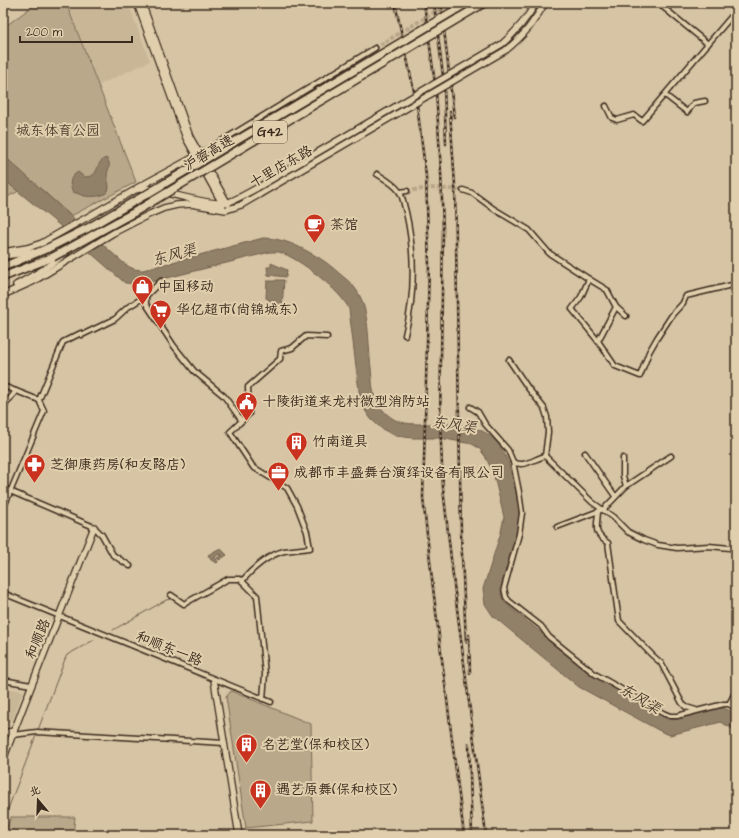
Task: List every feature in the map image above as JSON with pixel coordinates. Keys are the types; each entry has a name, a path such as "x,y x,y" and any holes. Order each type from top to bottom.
{"highway":[{"name":"沪蓉高速","path":"3,267 46,249 88,228 467,3"},
{"name":"沪蓉高速","path":"3,277 54,260 74,245 133,213 484,3"}],"street":[{"path":"137,3 186,138 198,155"},
{"path":"142,3 190,137 198,155 228,209"},
{"name":"十里店东路","path":"225,203 237,199 257,188 502,44 516,32 536,3"},
{"name":"十里店东路","path":"228,209 260,194 506,50 519,40 529,28 545,3"},
{"path":"663,7 708,44"},
{"path":"606,106 612,118 617,120 634,115 642,121 736,12"},
{"path":"3,252 27,248 42,243 57,235 130,192 198,155 375,48"},
{"path":"665,95 687,112 694,103 705,101"},
{"path":"377,174 392,183 400,192 409,231 413,285 409,320 405,335"},
{"path":"130,192 140,189 152,189 211,202 225,203"},
{"path":"463,190 472,193 494,209 529,230 549,253 607,290 616,307 626,316"},
{"path":"400,192 407,191"},
{"path":"3,295 34,281 113,234 164,208 191,204 228,209"},
{"path":"3,256 46,249"},
{"path":"3,292 38,273 54,260"},
{"path":"589,279 581,297 572,309 598,341 615,366 640,376 649,352 672,315 683,303 686,296 736,284"},
{"path":"39,400 63,342 81,333 82,335 115,319 128,307 146,296 161,281"},
{"path":"146,296 146,304 174,346 194,371 224,396 242,421"},
{"path":"598,341 616,307"},
{"path":"242,581 266,559 282,552 310,548 307,532 297,506 287,488 253,467 230,432 249,414 248,387 280,359 281,351 292,348 306,336 327,337"},
{"path":"509,360 544,408 547,417 548,432 545,456"},
{"path":"3,386 39,400 44,411 3,509"},
{"path":"3,407 16,391"},
{"path":"470,407 478,412 485,424 508,450 513,462 522,513 519,534 504,588 506,597 541,626 549,637 595,674 663,713 670,716 677,716 717,704 729,704 736,710"},
{"path":"585,453 615,496"},
{"path":"513,462 520,465 527,464 545,456"},
{"path":"545,456 592,502 604,509 628,532 644,540 658,545 677,548 709,546 736,550"},
{"path":"557,527 604,509 626,486 671,456"},
{"path":"623,458 623,476 626,486"},
{"path":"3,488 94,527 102,535 113,555 130,566"},
{"path":"598,512 597,532 600,538 608,543 619,621 661,663 682,703 686,707 697,710"},
{"name":"和顺路","path":"3,760 31,685 60,616 94,527"},
{"path":"171,595 184,604 228,579 240,579 257,596 265,674 263,699"},
{"name":"和顺东一路","path":"3,593 271,702"},
{"path":"3,680 31,685"},
{"path":"214,680 238,835"},
{"path":"729,704 736,691"},
{"path":"3,733 12,735 37,732 224,743"},
{"path":"3,740 12,735"}],"shaded area":[{"path":"66,3 128,3 150,61 99,85"},
{"path":"3,687 23,691 13,719 3,729"}],"green space":[{"name":"城东体育公园","path":"37,3 66,3 136,182 71,216 31,180 17,192 3,199 3,28"},
{"path":"231,691 311,724 313,821 246,828 226,697"},
{"path":"11,817 75,817 73,835 4,835"}],"water":[{"name":"东风渠","path":"3,155 127,266 143,270 263,238 277,239 290,243 328,264 355,288 361,299 368,328 373,390 377,404 388,415 397,421 412,424 455,424 480,430 490,436 499,445 506,458 519,504 519,522 518,531 501,592 502,598 506,604 595,676 664,717 677,719 718,708 724,708 736,714 736,731 721,722 670,735 662,732 579,687 493,616 485,604 483,589 501,532 504,517 493,472 485,456 479,448 472,444 440,438 413,438 396,436 382,429 371,419 362,406 359,391 349,309 345,302 329,285 308,268 287,255 279,252 270,252 143,284 125,283 58,224 3,179"},
{"path":"106,158 109,164 107,175 109,186 108,191 99,196 85,196 73,192 70,183 73,176 78,172 84,177 93,175 102,160"},
{"path":"271,263 287,270 286,277 268,275 267,267 271,267"},
{"path":"284,280 282,308 266,298 267,281"},
{"path":"220,548 227,555 219,560 217,558 222,555 219,554 215,557 218,562 217,563 211,560 208,555"}],"waterway":[{"path":"113,630 166,600 171,599"},
{"path":"38,730 67,655 94,640"},
{"path":"3,822 37,733"}],"tunnel":[{"path":"375,48 448,4"},
{"path":"407,191 432,188 463,190"}],"railway":[{"path":"395,3 417,105 426,176 429,265 423,498 464,835"},
{"path":"424,3 436,91 441,172 443,230 440,421 443,488 486,835"},
{"path":"434,3 444,84 446,144"},
{"path":"441,3 454,117"},
{"path":"450,112 455,185 461,533 466,642"},
{"path":"469,635 470,673"},
{"path":"469,744 472,835"}],"place":[{"name":"茶馆","path":"315,244"},
{"name":"中国移动","path":"143,306"},
{"name":"华亿超市(尚锦城东)","path":"160,330"},
{"name":"十陵街道来龙村微型消防站","path":"247,422"},
{"name":"竹南道具","path":"297,462"},
{"name":"芝御康药房(和友路店)","path":"34,484"},
{"name":"成都市丰盛舞台演绎设备有限公司","path":"278,492"},
{"name":"名艺堂(保和校区)","path":"247,764"},
{"name":"遇艺原舞(保和校区)","path":"261,810"}]}
